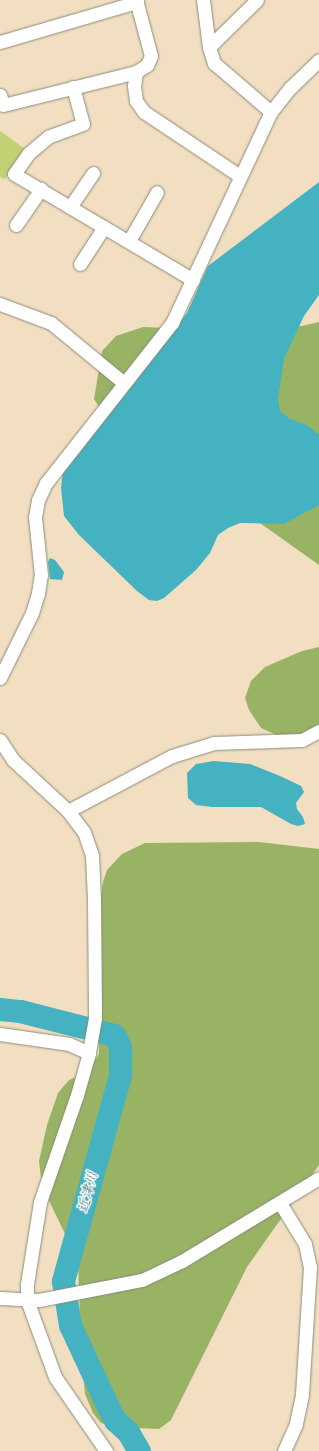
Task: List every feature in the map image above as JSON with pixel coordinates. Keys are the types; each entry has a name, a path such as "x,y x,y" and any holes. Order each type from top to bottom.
{"street":[{"path":"203,0 209,47 214,63 271,112"},
{"path":"209,47 257,0"},
{"path":"0,42 136,1 151,56 147,66 136,72 3,105 0,95"},
{"path":"0,678 32,613 38,593 41,575 35,517 38,500 46,483 172,323 271,112 290,88 319,60"},
{"path":"136,72 134,86 136,101 144,112 240,176"},
{"path":"74,87 83,124 48,137 28,154 14,174 193,280"},
{"path":"70,207 93,173"},
{"path":"16,225 41,189"},
{"path":"129,241 157,192"},
{"path":"80,264 104,227"},
{"path":"0,304 51,323 124,383"},
{"path":"68,811 172,756 214,743 302,740 319,731"},
{"path":"0,740 13,760 68,811 84,832 92,856 95,1018 89,1053 77,1095 40,1202 27,1284 55,1377 106,1451"},
{"path":"0,1034 69,1044 89,1053"},
{"path":"0,1298 33,1300 63,1296 142,1280 182,1261 319,1178"},
{"path":"280,1202 305,1244 310,1267 302,1395 296,1424 284,1451"}],"green space":[{"path":"0,131 25,149 5,179 0,177"},
{"path":"319,322 319,565 101,410 94,399 102,351 116,336 143,327 275,332"},
{"path":"319,647 319,735 281,737 261,728 249,710 245,698 251,681 265,667 302,651"},
{"path":"259,842 319,849 319,1165 247,1267 171,1420 159,1429 114,1427 101,1423 93,1413 85,1394 81,1349 78,1261 42,1186 39,1161 47,1125 58,1093 69,1080 87,1072 99,1054 100,901 103,882 107,870 122,854 145,843"}],"water":[{"path":"319,182 319,295 304,316 284,359 278,398 280,411 290,419 305,424 319,434 319,505 284,524 240,523 228,528 218,535 210,553 196,570 164,598 157,601 149,600 137,591 79,535 64,516 61,488 63,470 187,313 208,266"},
{"path":"50,558 55,560 64,572 62,580 50,579 48,562"},
{"path":"214,761 250,764 301,786 304,792 296,803 297,809 303,817 305,824 298,826 291,824 261,807 212,807 196,805 188,798 187,773 196,764"}],"waterway":[{"name":"近津川","path":"0,1009 20,1011 114,1035 120,1047 120,1075 63,1281 70,1325 115,1420 128,1432 139,1451"}]}
